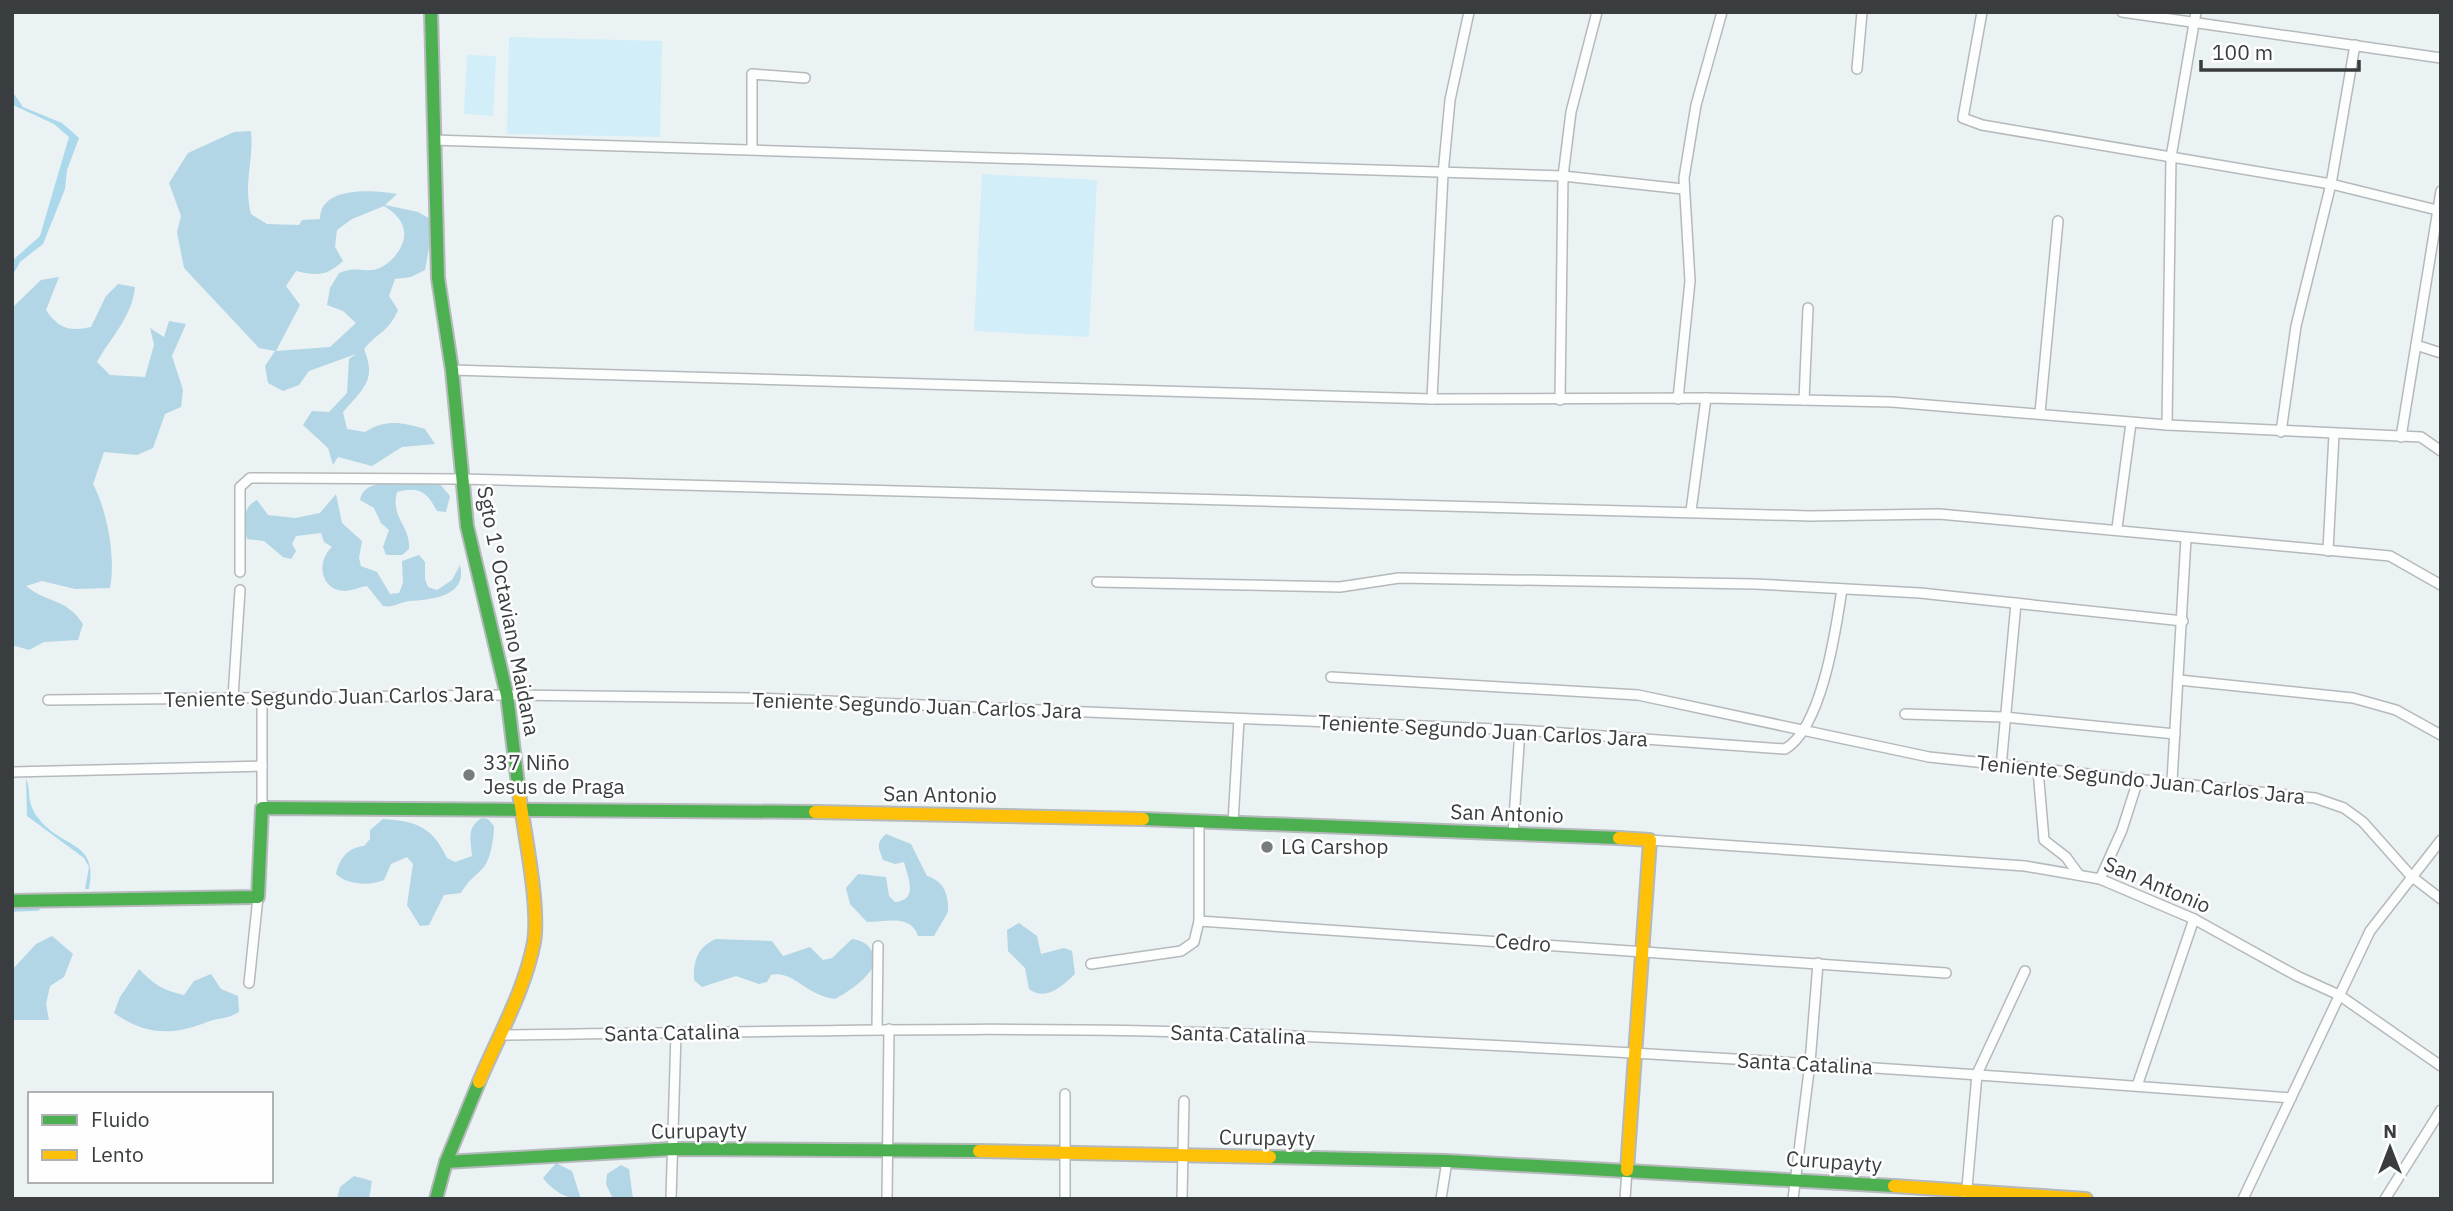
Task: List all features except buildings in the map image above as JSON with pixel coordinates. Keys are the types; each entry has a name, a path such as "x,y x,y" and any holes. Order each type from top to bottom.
{"street":[{"name":"Sgto 1° Octaviano Maidana","path":"431,12 438,278 452,370 467,526 507,695 515,744 520,810 531,874 534,941 499,1035 446,1162 436,1199"},
{"path":"1432,399 1443,174 1450,100 1469,12"},
{"path":"1560,400 1563,176 1571,112 1597,12"},
{"path":"1678,399 1690,281 1683,189 1696,106 1721,12"},
{"path":"1857,69 1862,12"},
{"path":"1982,12 1963,118 1982,125 2331,184 2438,211"},
{"path":"2122,12 2441,58"},
{"path":"2167,425 2171,157 2196,12"},
{"path":"2281,432 2295,326 2331,184 2355,45"},
{"path":"752,148 752,74 805,78"},
{"path":"433,140 752,148 1443,174 1563,176 1683,189"},
{"path":"2401,437 2441,191"},
{"path":"2040,413 2058,221"},
{"path":"1804,400 1808,308"},
{"path":"2416,345 2441,353"},
{"path":"452,370 1432,399 1706,398 1892,402 2131,423 2421,438 2441,451"},
{"path":"1691,511 1706,398"},
{"path":"2117,528 2131,423"},
{"path":"2328,551 2333,434"},
{"path":"240,572 240,487 250,478 462,479 1810,516 1939,514 2117,528 2186,538 2390,556 2441,585"},
{"path":"2172,781 2186,538"},
{"path":"1097,582 1340,587 1399,578 1755,584 2016,603 2183,621"},
{"path":"1807,728 1833,648 1842,589"},
{"path":"233,697 240,590"},
{"path":"2001,767 2016,603"},
{"name":"Teniente Segundo Juan Carlos Jara","path":"1331,677 1638,695 1807,728 1929,757 2001,767 2172,781 2315,797 2344,808 2363,822 2411,876 2441,899"},
{"path":"2179,680 2353,698 2396,709 2441,735"},
{"name":"Teniente Segundo Juan Carlos Jara","path":"48,700 507,695 754,698 1520,730 1785,749 1796,743 1807,728"},
{"path":"250,983 262,808 262,698"},
{"path":"1905,714 2004,717 2175,734"},
{"path":"1233,823 1239,719"},
{"path":"1513,833 1520,730"},
{"path":"12,772 262,766"},
{"path":"2038,770 2043,840 2066,857 2079,875"},
{"path":"2100,879 2122,831 2138,780"},
{"name":"San Antonio","path":"262,808 942,814 1199,821 1650,840 2025,866 2100,879 2193,919 2297,976 2339,995 2441,1066"},
{"path":"1091,964 1181,951 1194,942 1199,921 1199,821"},
{"path":"1625,1199 1650,840"},
{"path":"2243,1199 2370,931 2441,840"},
{"path":"12,901 258,897"},
{"path":"2137,1086 2193,919"},
{"name":"Cedro","path":"1199,921 1946,973"},
{"path":"877,1029 878,946"},
{"path":"1793,1199 1810,1063 1818,964"},
{"path":"1966,1195 1977,1074 2025,971"},
{"name":"Santa Catalina","path":"499,1035 877,1029 1244,1034 1810,1063 2291,1098"},
{"path":"887,1199 889,1029"},
{"path":"671,1199 677,1033"},
{"path":"1065,1094 1065,1199"},
{"path":"1182,1199 1184,1101"},
{"path":"2385,1199 2441,1111"},
{"name":"Curupayty","path":"446,1162 673,1149 887,1149 1184,1155 1447,1161 1794,1179 1966,1195 2086,1199"},
{"path":"1441,1199 1447,1161"}],"shaded area":[{"path":"509,37 662,41 660,137 507,134"},
{"path":"467,55 496,56 493,116 464,114"},
{"path":"12,91 23,107 62,123 79,138 67,170 65,189 43,244 20,262 12,276 12,261 40,236 69,137 54,124 13,105"},
{"path":"251,131 248,182 251,214 267,224 299,225 302,220 320,219 322,208 329,200 350,192 363,191 397,194 385,205 418,212 434,221 425,270 411,277 395,279 389,296 398,310 387,328 364,349 369,369 366,384 343,412 347,429 365,432 387,423 408,425 425,429 435,444 402,447 372,466 338,457 333,465 328,448 303,425 312,411 329,412 347,393 349,359 356,354 309,371 299,385 283,391 268,383 265,366 275,351 259,348 184,268 177,232 181,216 169,183 188,153 234,132","holes":["384,206 397,216 403,226 404,237 399,250 389,262 377,269 339,273 330,288 327,305 343,311 356,323 330,347 276,351 300,305 286,286 296,271 321,274 332,270 343,261 335,247 337,230 352,219"]},
{"path":"982,174 1097,180 1089,337 974,331"},
{"path":"59,277 46,310 60,325 70,329 91,327 106,296 118,284 135,287 130,308 97,362 110,375 145,377 154,345 150,328 164,337 169,321 186,324 172,356 183,390 181,407 165,414 153,448 137,455 104,452 93,484 109,534 112,563 110,588 75,589 42,581 26,586 70,609 83,624 78,640 44,642 29,650 12,645 12,308 41,280"},
{"path":"404,481 439,483 450,496 446,512 437,511 422,492 397,492 396,509 407,534 409,549 402,555 386,555 383,547 389,530 381,523 374,508 360,500 362,494 371,486"},
{"path":"336,494 342,523 362,541 359,558 361,566 377,572 390,594 399,593 403,583 402,561 419,555 425,562 428,587 437,590 452,580 460,565 459,584 438,597 383,606 367,586 344,591 336,589 325,580 322,567 332,547 324,542 321,533 296,536 292,544 296,551 291,559 283,557 264,541 247,539 246,512 257,500 268,515 295,518 320,513"},
{"path":"26,779 30,802 39,819 48,829 84,853 89,862 91,873 89,889 85,889 89,867 84,858 27,816"},
{"path":"482,818 488,819 494,826 492,847 486,863 461,893 444,895 429,925 420,926 407,905 413,864 407,857 391,864 384,880 378,882 352,882 336,874 345,855 364,846 370,839 370,830 383,819 422,828 435,839 447,858 455,862 472,856 472,830"},
{"path":"886,834 911,844 927,876 938,881 944,889 948,912 934,936 918,936 915,929 904,922 867,922 850,904 846,888 858,874 886,877 889,896 895,902 907,897 910,887 904,862 895,864 883,860 879,849 879,843"},
{"path":"1019,923 1037,936 1041,954 1064,948 1072,951 1075,974 1054,991 1042,994 1029,989 1025,968 1008,951 1007,930"},
{"path":"52,936 73,954 64,977 50,986 46,1004 49,1020 12,1020 12,970 36,944"},
{"path":"716,939 772,941 783,956 810,947 823,960 832,958 852,939 868,945 876,961 864,978 835,999 815,993 793,979 779,974 771,975 767,982 759,984 736,976 702,987 694,980 696,960 705,945"},
{"path":"139,969 159,986 184,995 194,981 211,974 221,989 238,996 239,1012 226,1018 173,1031 150,1030 126,1021 114,1013 120,997"},
{"path":"556,1163 572,1171 581,1199 560,1193 543,1178"},
{"path":"621,1165 629,1169 633,1199 613,1199 606,1184 607,1174"},
{"path":"354,1176 372,1181 369,1199 337,1199 340,1187"}],"waterway":[{"path":"12,910 38,909"}],"traffic: fast":[{"path":"431,12 438,278 452,370 467,526 507,695 519,793"},
{"path":"12,901 258,897 262,808 815,812"},
{"path":"1143,819 1619,838"},
{"path":"436,1199 446,1162 479,1082"},
{"path":"446,1162 673,1149 979,1151"},
{"path":"1270,1157 1447,1161 1894,1186"}],"traffic: slow":[{"path":"479,1082 518,996 534,942 533,889 519,793"},
{"path":"815,812 1143,819"},
{"path":"1619,838 1650,840 1627,1170"},
{"path":"979,1151 1270,1157"},
{"path":"1894,1186 2086,1199"}],"place":[{"name":"337 Niño Jesus de Praga","path":"469,775"},
{"name":"LG Carshop","path":"1267,847"}]}
